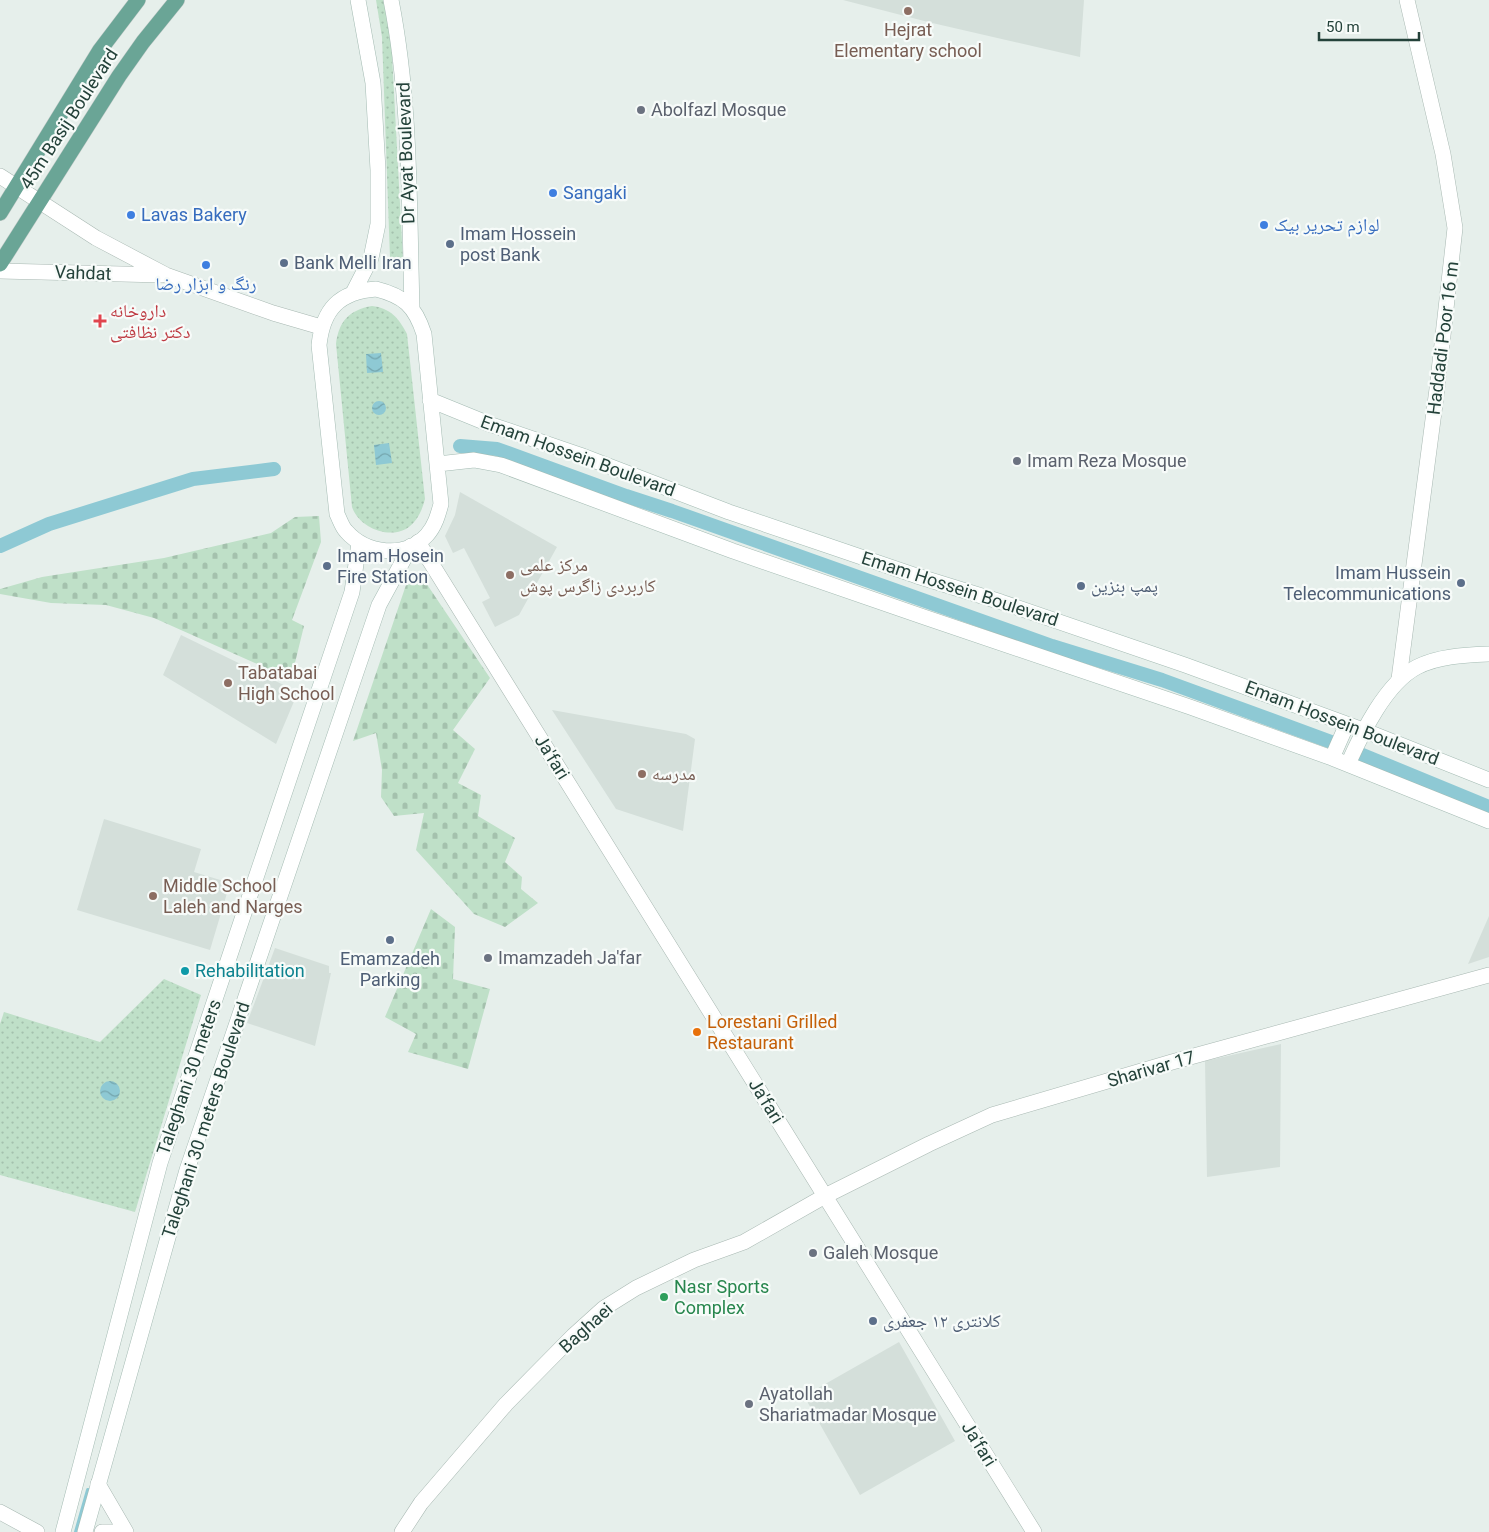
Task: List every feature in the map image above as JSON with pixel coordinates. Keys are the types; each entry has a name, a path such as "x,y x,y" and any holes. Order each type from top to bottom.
{"main road":[{"name":"45m Basij Boulevard","path":"0,213 100,50 138,0"},
{"name":"45m Basij Boulevard","path":"0,264 119,76 143,42 177,0"},
{"name":"Dr Ayat Boulevard","path":"353,293 371,258 378,224 378,170 373,83 358,0"},
{"name":"Dr Ayat Boulevard","path":"391,0 404,82 412,308"},
{"name":"Haddadi Poor 16 m","path":"1399,679 1437,389 1455,228 1444,154 1407,0"},
{"path":"0,176 17,186"},
{"name":"Vahdat","path":"17,186 96,238 166,275 273,313 321,327"},
{"name":"Vahdat","path":"0,271 166,275"},
{"path":"412,308 393,293 376,289 358,290 342,298 329,311 321,327 319,345 337,514 345,530 359,543 375,550 394,551 414,544"},
{"name":"Taleghani 30 meters Boulevard","path":"85,1532 187,1170 379,605 414,544 426,536 436,521 442,504 424,334 419,317 412,308"},
{"name":"Emam Hossein Boulevard","path":"430,400 489,424 580,455 738,515 908,573 1111,638 1364,730 1489,780"},
{"name":"Emam Hossein Boulevard","path":"438,464 474,460 501,465 733,551 1173,701 1332,758 1489,821"},
{"name":"Taleghani 30 meters","path":"63,1532 160,1163 352,592 359,543"},
{"name":"Ja'fari","path":"414,544 825,1196 1034,1532"},
{"path":"1348,764 1364,730 1399,679 1417,667 1437,660 1489,654"},
{"path":"1332,758 1347,724"},
{"name":"Sharivar 17","path":"825,1196 929,1144 992,1116 1172,1062 1489,975"},
{"name":"Baghaei","path":"402,1532 421,1503 506,1404 573,1336 604,1308 636,1288 694,1260 744,1242 825,1196"},
{"path":"78,1478 98,1484 126,1532"},
{"path":"0,1512 37,1532"},
{"path":"102,1532 112,1532"}],"shaded area":[{"path":"843,0 1084,0 1080,57 928,22"},
{"name":"مرکز علمی کاربردی زاگرس پوش","path":"460,492 557,547 519,615 495,627 482,602 490,598 464,548 453,553 445,536 455,515"},
{"name":"Tabatabai High School","path":"181,635 298,692 276,744 163,675"},
{"name":"مدرسه","path":"552,710 686,734 695,739 683,831 616,809"},
{"name":"Middle School Laleh and Narges","path":"104,819 201,849 194,872 230,883 210,950 77,910"},
{"path":"1489,916 1489,957 1468,964"},
{"path":"275,948 329,966 329,973 331,973 315,1046 247,1023"},
{"path":"1281,1044 1280,1167 1207,1177 1205,1061"},
{"path":"899,1342 955,1441 860,1495 804,1396"}],"green space":[{"path":"376,0 384,0 391,36 403,260 390,258 382,37"},
{"path":"372,306 384,309 393,315 401,323 407,334 425,499 421,512 413,523 406,529 391,533 382,532 367,525 352,507 336,344 337,336 346,318 357,310"},
{"path":"319,516 321,542 292,620 304,626 291,679 154,618 106,605 51,603 0,594 0,589 42,577 164,558 271,533 295,517"},
{"path":"424,580 490,678 453,730 475,749 458,783 481,795 478,816 515,838 505,862 522,877 521,889 538,903 505,927 474,914 416,850 424,813 394,816 381,797 382,770 376,733 353,741 406,585"},
{"path":"431,909 455,927 453,979 490,989 468,1069 408,1052 416,1034 385,1017"},
{"path":"164,979 201,995 135,1212 0,1175 0,1024 4,1012 100,1042"}],"water":[{"path":"381,353 383,372 367,373 366,354"},
{"path":"376,401 382,401 386,408 382,415 376,415 372,411 372,405"},
{"path":"389,443 392,463 376,465 374,445"},
{"path":"110,1081 117,1084 120,1091 117,1098 110,1101 103,1098 100,1091 103,1084"}],"waterway":[{"path":"460,446 497,449 1052,646 1162,680 1334,743"},
{"path":"0,546 49,524 193,479 274,469"},
{"path":"1360,754 1489,807"},
{"path":"76,1532 88,1490"}],"place":[{"name":"Hejrat Elementary school","path":"908,11"},
{"name":"Abolfazl Mosque","path":"641,110"},
{"name":"Sangaki","path":"553,193"},
{"name":"Lavas Bakery","path":"131,215"},
{"name":"لوازم تحریر بیک","path":"1264,225"},
{"name":"Imam Hossein post Bank","path":"450,244"},
{"name":"Bank Melli Iran","path":"284,263"},
{"name":"رنگ و ابزار رضا","path":"206,265"},
{"name":"داروخانه دکتر نظافتی","path":"100,321"},
{"name":"Imam Reza Mosque","path":"1017,461"},
{"name":"Imam Hosein Fire Station","path":"327,566"},
{"name":"مرکز علمی کاربردی زاگرس پوش","path":"510,575"},
{"name":"Imam Hussein Telecommunications","path":"1461,583"},
{"name":"پمپ بنزین","path":"1081,586"},
{"name":"Tabatabai High School","path":"228,683"},
{"name":"مدرسه","path":"642,774"},
{"name":"Middle School Laleh and Narges","path":"153,896"},
{"name":"Emamzadeh Parking","path":"390,940"},
{"name":"Imamzadeh Ja'far","path":"488,958"},
{"name":"Rehabilitation","path":"185,971"},
{"name":"Lorestani Grilled Restaurant","path":"697,1032"},
{"name":"Galeh Mosque","path":"813,1253"},
{"name":"Nasr Sports Complex","path":"664,1297"},
{"name":"کلانتری ۱۲ جعفری","path":"873,1321"},
{"name":"Ayatollah Shariatmadar Mosque","path":"749,1404"}]}
